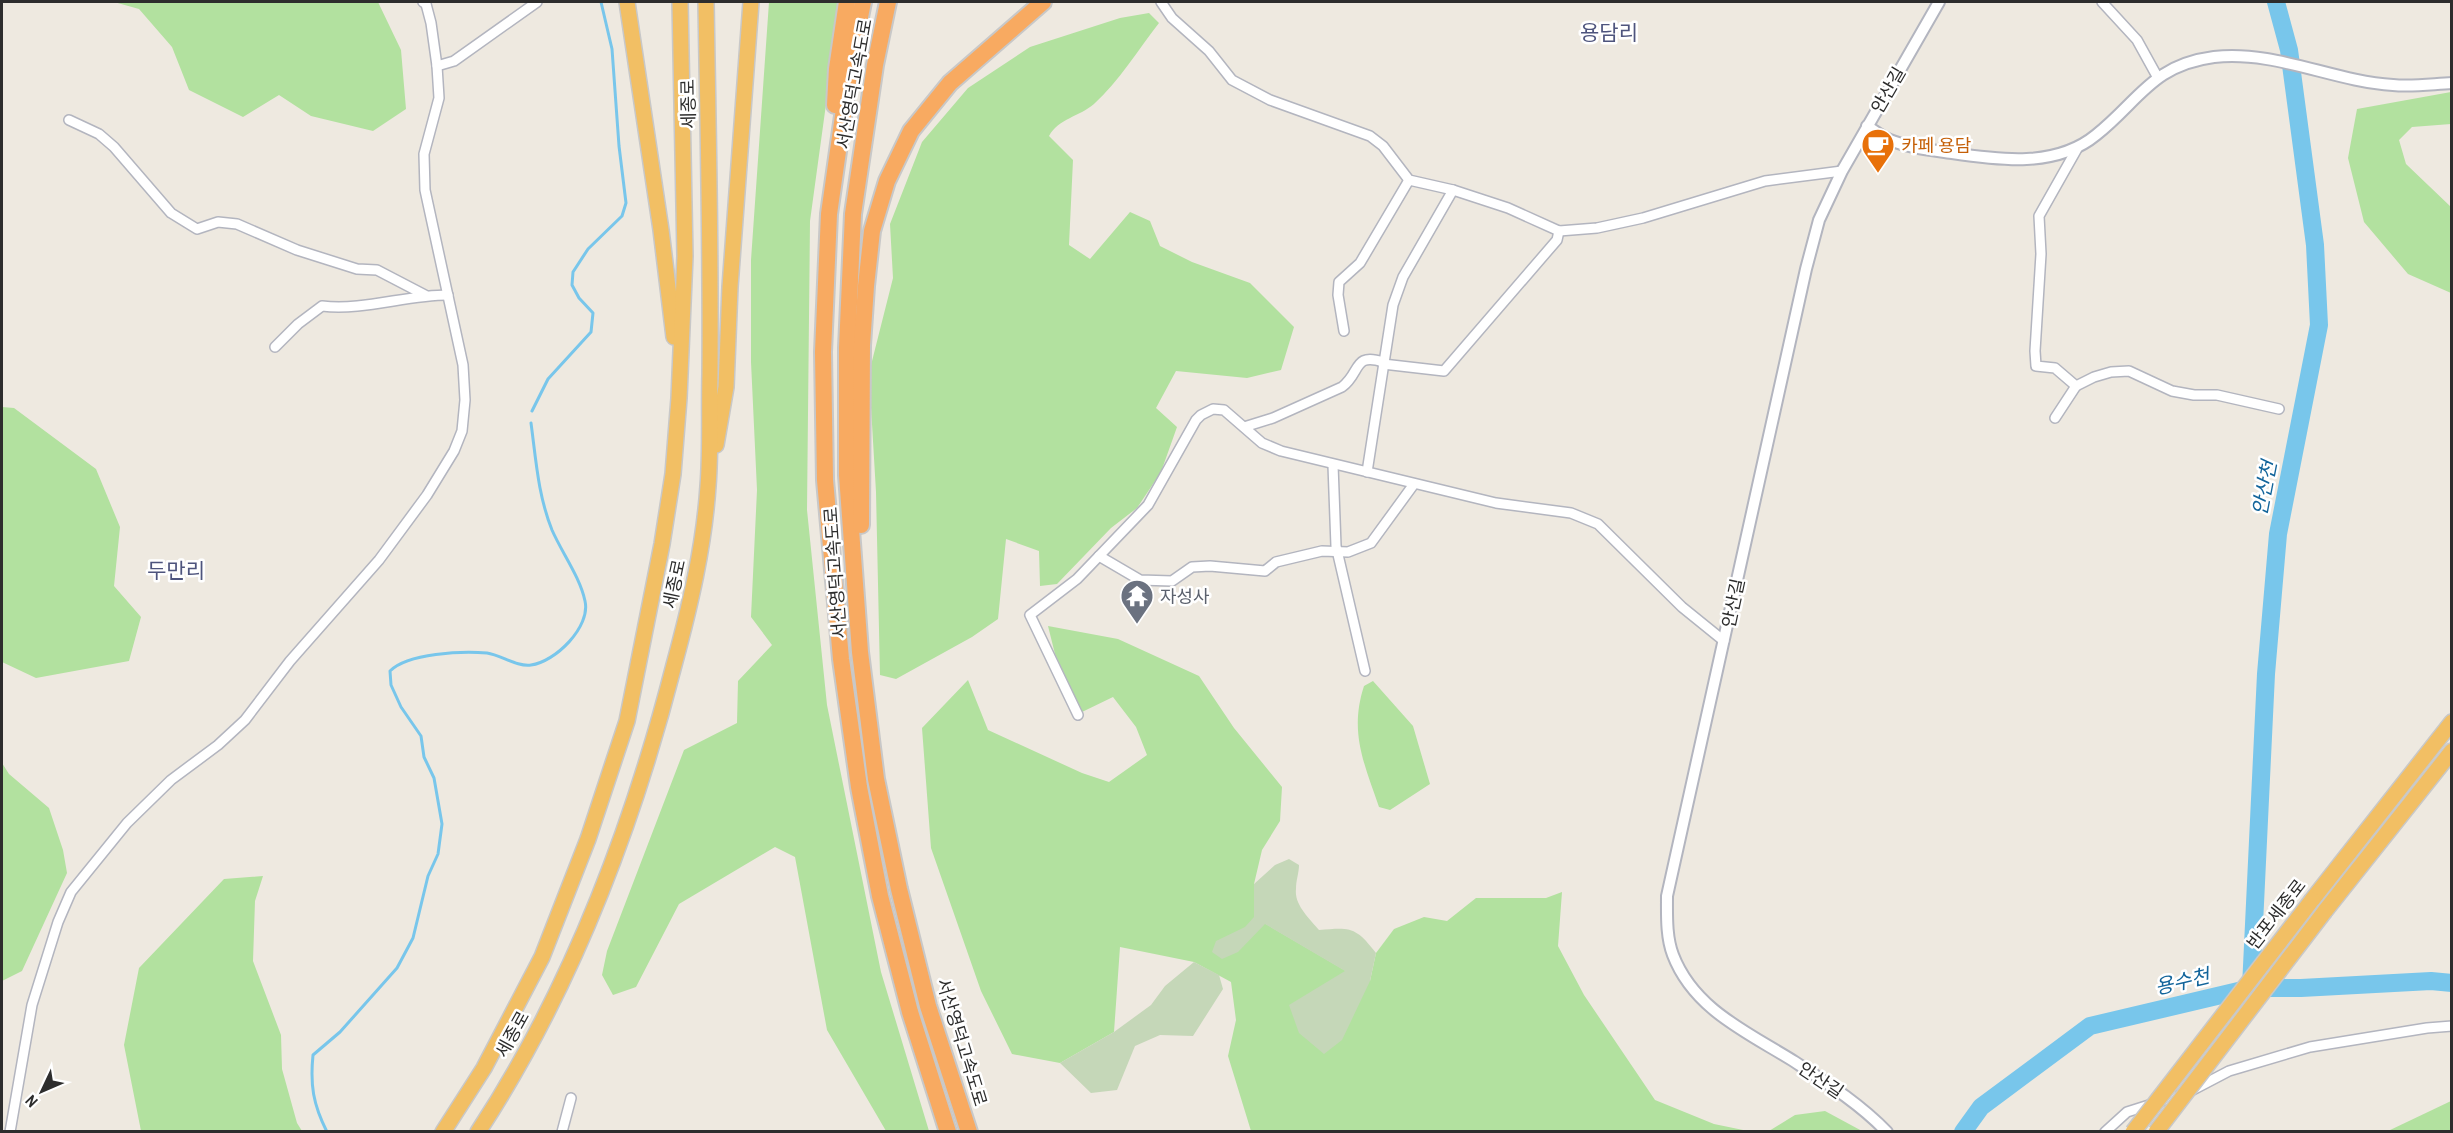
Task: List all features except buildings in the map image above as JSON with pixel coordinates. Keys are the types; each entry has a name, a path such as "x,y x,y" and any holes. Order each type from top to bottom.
{"highway":[{"path":"627,2 662,241 679,398"},
{"path":"708,487 726,387 731,275 751,2"},
{"path":"829,214 837,69 847,2"},
{"name":"서산영덕고속도로","path":"863,2 850,67 829,214 824,352 825,480 841,659 859,787 879,896 909,1012 948,1131"},
{"name":"서산영덕고속도로","path":"888,2 875,65 853,214 847,348 847,475 860,652 876,779 899,889 928,1006 969,1131"},
{"path":"860,652 862,345 872,231 887,181 911,131 950,83 1043,2"},
{"name":"세종로","path":"443,1131 484,1068 542,957 588,839 627,721 662,544 673,474 679,398 685,255 680,4"},
{"name":"세종로","path":"478,1131 494,1107 558,990 616,852 660,722 697,579 708,487 711,259 706,5"},
{"name":"반포세종로","path":"2133,1131 2451,722"},
{"name":"반포세종로","path":"2156,1131 2451,751"}],"street":[{"path":"10,1131 32,1005 55,932 71,892 142,809 171,780 218,745 245,720 290,661 379,560 427,495 454,451 462,431 465,400 463,365 425,192 424,154 438,98 437,66 431,23 426,4 423,2"},
{"path":"437,66 454,61 537,2"},
{"path":"1161,2 1172,18 1209,51 1232,80 1270,100 1370,136 1383,146 1409,180 1453,190 1508,208 1560,231 1597,228 1644,218 1765,181 1842,171"},
{"name":"안산길","path":"1887,1131 1827,1082 1717,1015 1683,976 1672,953 1667,925 1667,896 1806,269 1819,220 1842,171 1939,2"},
{"path":"2102,2 2137,40 2158,78"},
{"path":"1867,126 1890,140 1926,149 1990,159 2033,159 2059,155 2078,147 2096,136 2140,91 2168,71 2212,57 2237,55 2270,60 2393,86 2451,83"},
{"path":"69,120 99,134 114,147 171,213 197,229 218,222 237,224 297,250 357,269 377,270 425,295"},
{"path":"2076,386 2055,368 2036,366 2035,351 2041,254 2039,216 2078,147"},
{"path":"1344,331 1338,295 1339,282 1360,263 1409,180"},
{"path":"1367,472 1393,305 1403,277 1453,190"},
{"path":"1244,428 1273,418 1342,387 1350,381 1360,362 1365,359 1373,358 1383,363 1444,371 1557,240 1560,231"},
{"path":"275,347 298,324 322,306 340,308 425,295 448,295"},
{"path":"2055,418 2076,386 2111,372 2129,371 2172,391 2194,395 2217,395 2279,409"},
{"path":"1078,715 1030,615 1077,579 1148,506 1196,420 1214,409 1224,410 1262,443 1281,451 1496,503 1571,513 1598,524 1682,607 1725,640"},
{"path":"1333,465 1337,551 1365,671"},
{"path":"1099,556 1140,580 1172,581 1192,567 1210,566 1265,571 1276,562 1322,551 1348,552 1371,543 1414,484"},
{"path":"2105,1131 2127,1112 2187,1093 2229,1071 2310,1047 2451,1026"},
{"path":"562,1131 572,1098"}],"green space":[{"path":"114,2 378,2 401,50 406,109 373,131 311,116 279,95 243,117 189,90 172,47 139,9"},
{"path":"769,2 840,2 810,221 807,510 827,705 881,972 929,1131 886,1131 827,1030 795,857 775,847 679,904 636,987 613,995 602,975 607,951 684,750 737,723 738,681 772,645 751,617 757,490 751,362 751,260"},
{"path":"1149,13 1159,23 1120,75 1094,104 1058,125 1049,136 1073,160 1069,245 1090,259 1130,212 1150,221 1160,246 1192,262 1250,283 1294,327 1281,370 1247,378 1176,371 1156,408 1177,427 1161,472 1137,508 1111,528 1057,584 1040,586 1039,551 1006,539 998,619 972,637 896,679 880,675 876,492 869,373 893,278 890,224 922,142 968,88 1030,47 1120,18"},
{"path":"2451,92 2451,124 2412,127 2399,140 2406,164 2451,207 2451,293 2408,274 2364,222 2348,158 2357,109"},
{"path":"2,407 14,408 96,469 120,527 114,586 141,617 129,661 36,678 2,662"},
{"path":"1048,626 1118,639 1199,676 1234,728 1282,787 1280,821 1262,850 1254,884 1254,917 1346,971 1370,981 1376,953 1394,929 1424,917 1447,921 1476,898 1546,898 1562,892 1558,946 1584,995 1655,1100 1714,1124 1748,1131 1251,1131 1228,1056 1236,1020 1231,982 1194,962 1120,947 1114,1032 1060,1063 1012,1054 981,991 931,848 922,728 968,680 988,730 1082,773 1109,782 1147,755 1136,727 1113,697 1082,712 1055,654"},
{"path":"1373,681 1413,726 1430,784 1390,810 1379,807 1364,762 1358,733 1358,718 1364,686"},
{"path":"2,763 9,774 49,808 63,850 67,873 22,971 2,981"},
{"path":"1289,859 1299,865 1296,886 1297,901 1319,930 1346,929 1352,931 1363,938 1376,953 1370,981 1342,1040 1324,1054 1299,1033 1289,1005 1345,971 1265,924 1238,952 1222,959 1212,952 1216,941 1245,927 1254,917 1254,884 1275,865"},
{"path":"263,876 255,901 253,961 281,1035 282,1069 297,1123 302,1131 141,1131 124,1045 139,968 224,879"},
{"path":"1194,962 1219,975 1223,989 1193,1036 1160,1035 1135,1046 1117,1090 1091,1093 1060,1063 1114,1032 1151,1005 1165,986"},
{"path":"2451,1101 2451,1131 2388,1131"},
{"path":"1825,1111 1862,1131 1769,1131 1795,1115"}],"waterway":[{"path":"532,411 548,379 591,332 593,313 579,298 572,285 573,272 588,249 622,216 626,203 619,146 612,49 601,2"},
{"name":"안산천","path":"2251,987 2266,674 2278,534 2319,325 2315,245 2289,50 2276,2"},
{"path":"327,1132 318,1112 314,1094 313,1055 340,1032 397,968 413,938 428,876 438,854 442,824 434,778 424,757 421,736 401,707 391,685 390,671 409,660 436,654 464,652 487,653 520,664 531,665 560,650 577,632 582,622 585,611 583,592 547,517 538,477 531,423"},
{"name":"용수천","path":"1963,1132 1981,1107 2090,1026 2251,988 2301,988 2431,981 2452,983"}],"place":[{"name":"카페 용담","path":"1878,174"},
{"name":"자성사","path":"1137,625"}],"district":[{"name":"용담리","path":"1609,32"},
{"name":"두만리","path":"176,570"}]}
